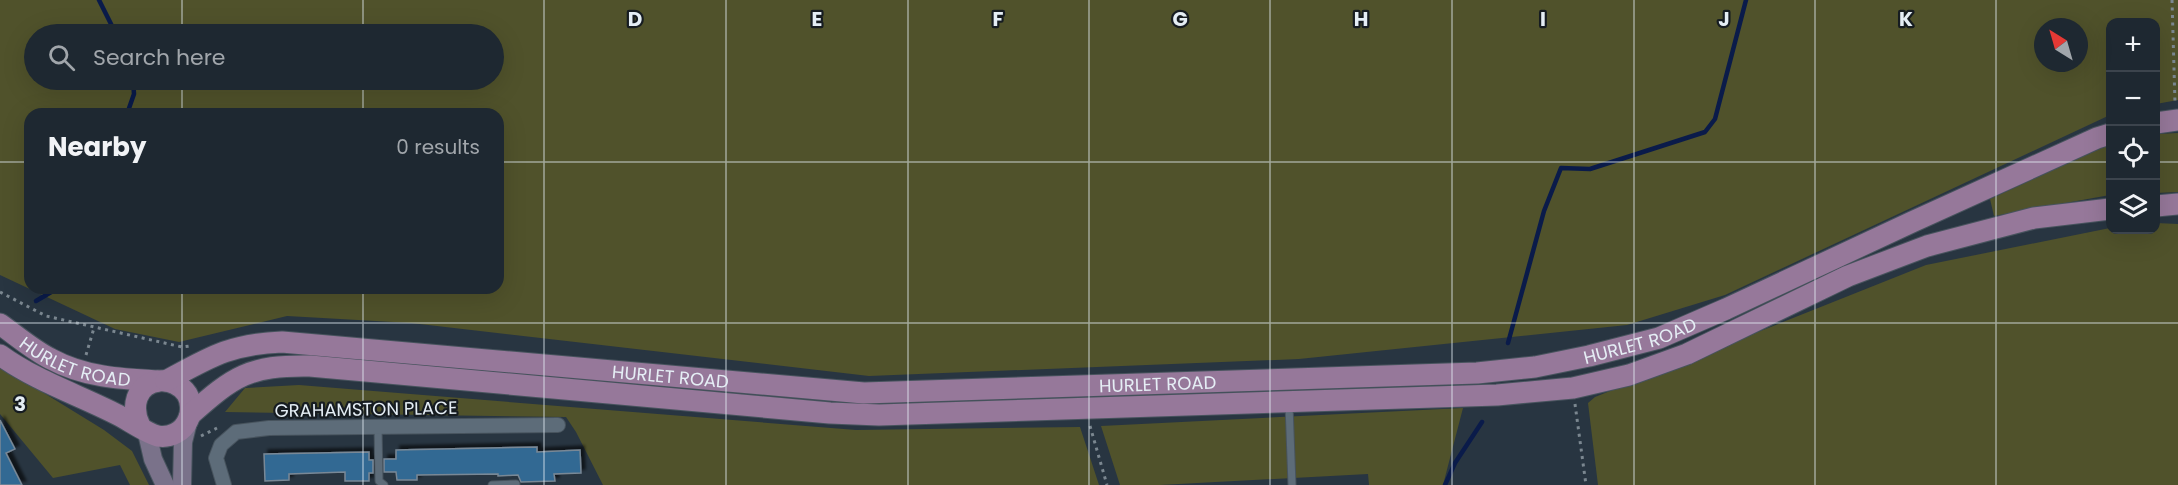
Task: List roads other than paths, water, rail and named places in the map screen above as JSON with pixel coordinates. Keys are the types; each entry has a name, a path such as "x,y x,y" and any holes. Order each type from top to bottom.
{"main road":[{"name":"HURLET ROAD","path":"0,324 50,359 81,371 110,378 161,381 228,349 282,342 864,393 1477,373 1535,367 1659,338 2106,135"},
{"path":"2160,206 2178,204"},
{"name":"HURLET ROAD","path":"189,419 232,380 263,368 287,366 310,366 830,413 879,415 1497,396 1573,388 1629,375 1688,354 1848,276 1927,246 2034,218 2106,209"},
{"name":"HURLET ROAD","path":"0,355 19,368 96,403 144,429"},
{"path":"165,485 153,459 144,429 136,418 134,408 141,391 148,384 161,381 175,383 188,396 190,404 183,442 182,485"},
{"path":"144,429 156,436 166,437 174,434 189,419"}],"street":[{"name":"GRAHAMSTON PLACE","path":"224,485 216,458 221,445 236,432 269,428 558,425"}],"lane":[{"path":"1289,403 1292,485"},
{"path":"378,427 378,481 384,485"},
{"path":"492,485 516,484"}],"waterway":[{"path":"99,0 111,24"},
{"path":"1508,343 1544,211 1561,168 1590,169 1705,132 1715,119 1746,0"},
{"path":"129,108 134,90"},
{"path":"36,301 48,294"},
{"path":"1445,485 1455,463 1482,422"}]}
